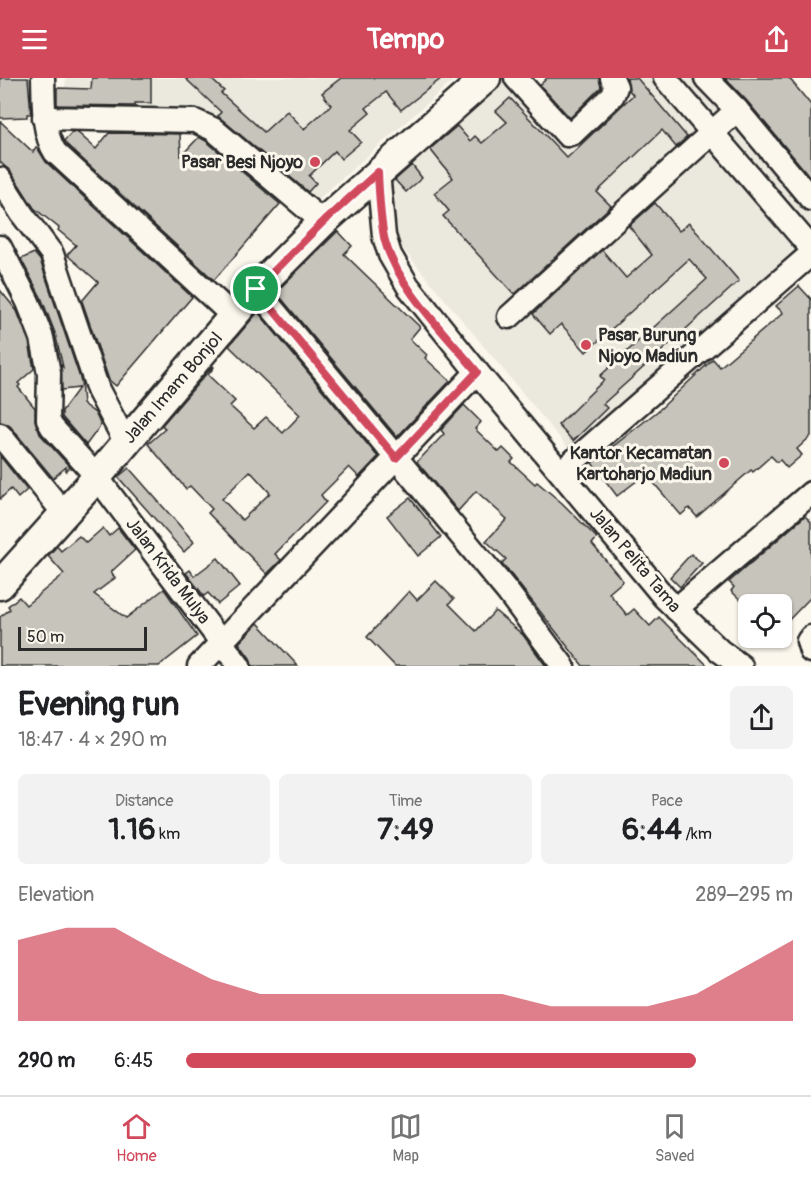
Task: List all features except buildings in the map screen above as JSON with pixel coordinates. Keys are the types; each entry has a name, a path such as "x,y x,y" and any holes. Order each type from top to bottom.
{"main road":[{"name":"Jalan Imam Bonjol","path":"0,585 63,512 97,477 256,289 323,222 486,78"}],"street":[{"path":"43,78 45,118 50,143 62,160 234,317"},
{"path":"516,78 567,135 573,133 613,95 616,87 612,78"},
{"path":"665,78 811,248"},
{"path":"706,78 737,110 811,199"},
{"path":"509,317 737,110"},
{"path":"45,118 195,121 213,129 323,222"},
{"name":"Jalan Pelita Tama","path":"378,172 384,236 390,255 408,286 477,372 676,609 720,651 741,666"},
{"path":"0,178 22,214 52,254 68,297 87,364 126,442"},
{"name":"Jalan Krida Mulya","path":"0,247 28,302 42,338 49,373 48,420 60,438 97,477 239,666"},
{"path":"561,472 811,254"},
{"path":"256,289 507,591 563,666"},
{"path":"199,666 477,372"},
{"path":"0,435 63,512"},
{"path":"676,609 811,493"},
{"path":"811,638 808,641 811,651"}],"shaded area":[{"name":"Pasar Besi Njoyo","path":"66,78 456,78 316,201 221,122 62,113"},
{"name":"Pasar Burung Njoyo Madiun","path":"502,78 568,142 616,78 698,78 811,206 811,241 569,449 394,238 390,174"}],"place":[{"name":"Pasar Besi Njoyo","path":"315,162"},
{"name":"Pasar Burung Njoyo Madiun","path":"586,345"},
{"name":"Kantor Kecamatan Kartoharjo Madiun","path":"724,463"}],"route":[{"path":"378,172 384,236 390,255 408,286 477,372 396,458 256,289 323,222 378,172"}]}
